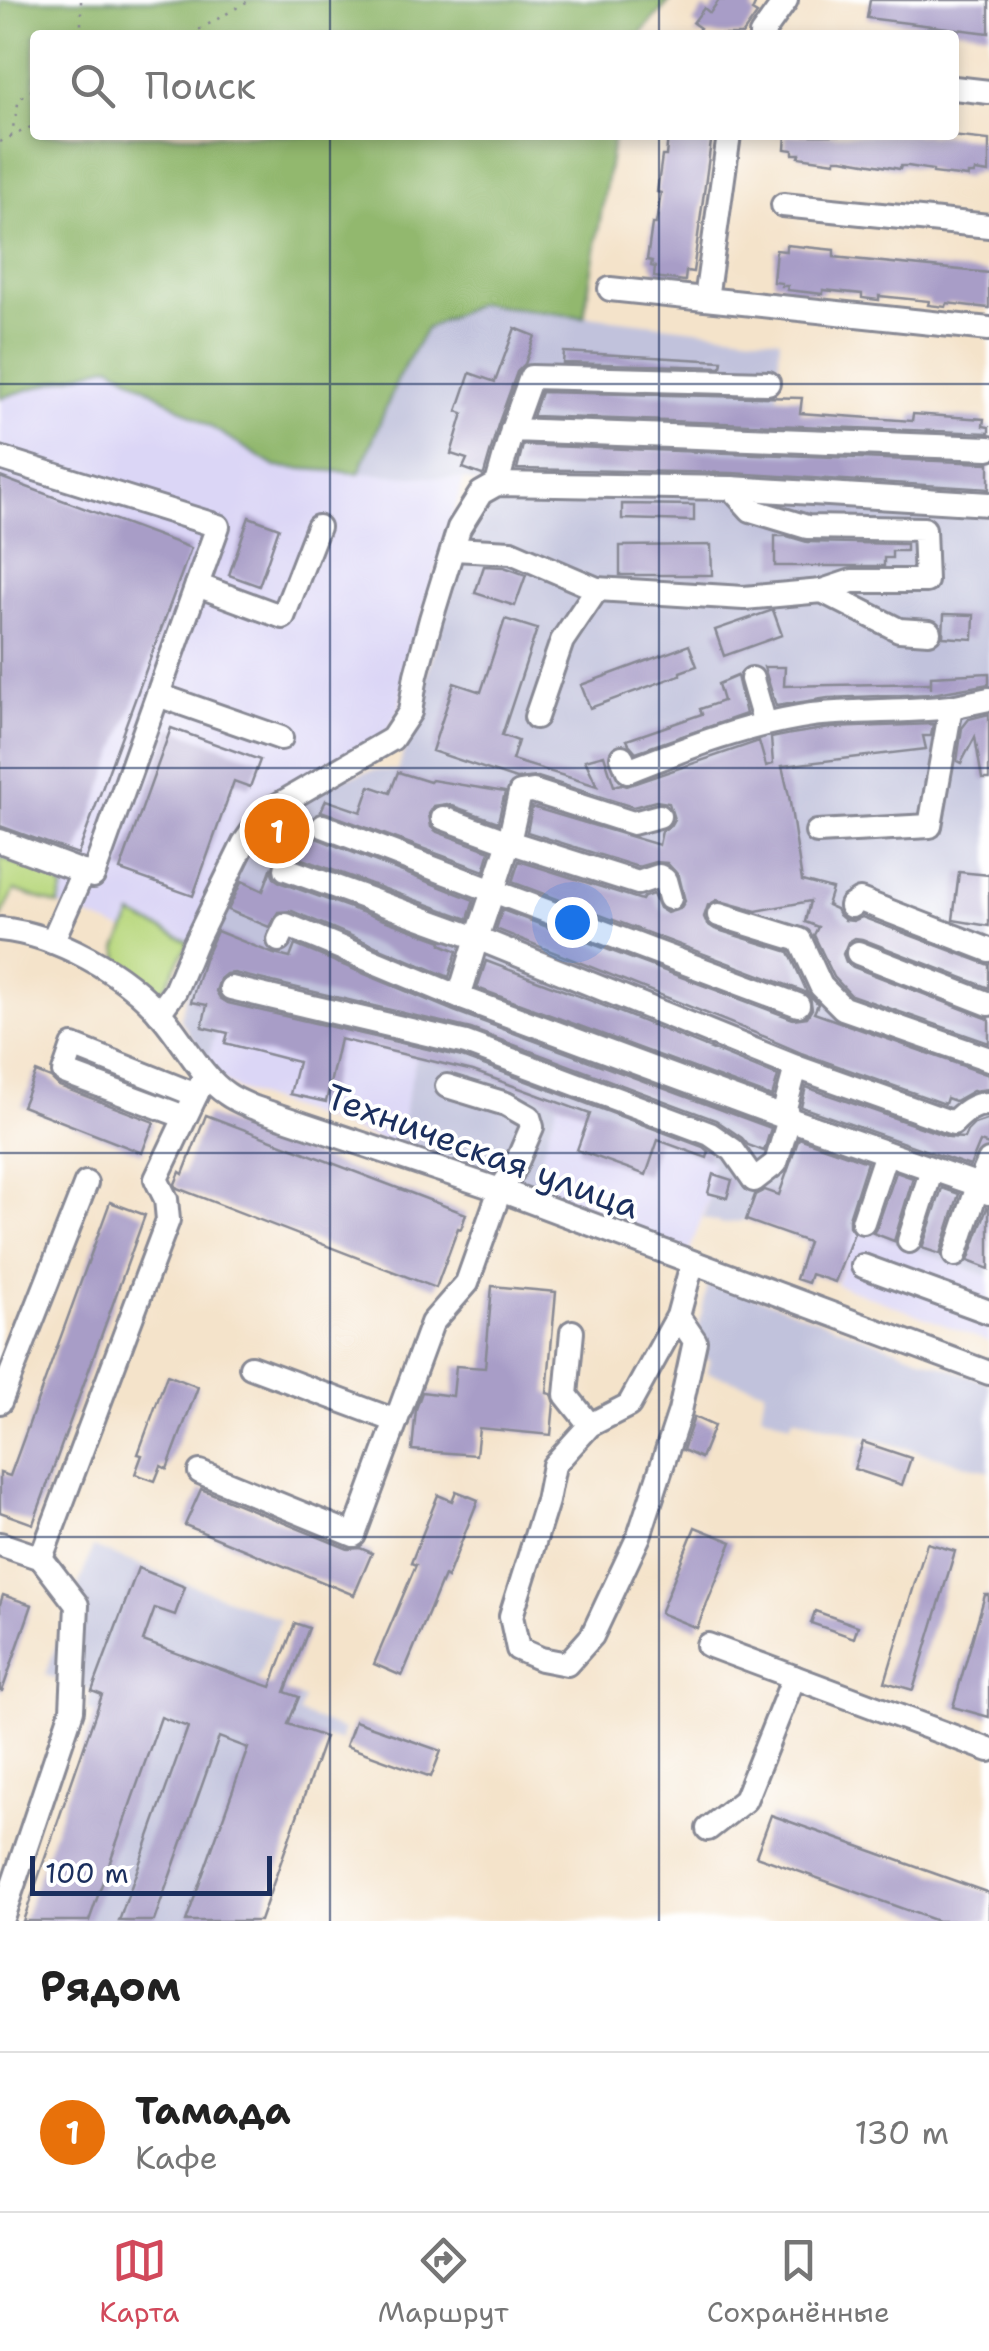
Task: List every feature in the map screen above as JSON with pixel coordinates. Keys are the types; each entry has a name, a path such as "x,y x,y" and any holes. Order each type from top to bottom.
{"street":[{"path":"765,30 786,0"},
{"path":"959,89 989,92"},
{"path":"706,300 728,140"},
{"path":"782,205 989,226"},
{"path":"610,290 989,329"},
{"path":"497,484 531,377 768,383"},
{"path":"512,430 989,448"},
{"path":"0,458 218,526 94,876 0,841"},
{"path":"159,1013 175,990 244,843 266,812 392,739 410,712 430,619 460,528 481,493 497,484 731,488 989,504"},
{"path":"453,549 512,552 597,588 744,598 822,591 852,581 926,581 924,530 807,527 751,510 731,488"},
{"path":"197,585 283,618 318,527"},
{"path":"536,717 562,641 597,588"},
{"path":"822,591 899,630 930,632"},
{"path":"752,679 765,724"},
{"path":"158,695 281,738"},
{"path":"622,757 628,770 765,724 814,715 951,707 989,699"},
{"path":"817,832 930,826 951,707"},
{"path":"459,997 509,842 520,793 533,791 632,824 659,816"},
{"path":"443,818 638,883 658,876 666,880 670,898"},
{"path":"323,826 798,1006"},
{"path":"286,869 477,938 796,1067 953,1123 966,1110 989,1104"},
{"path":"52,942 83,872"},
{"path":"851,906 860,900 989,950"},
{"path":"719,915 800,940 821,986 843,1008 989,1058"},
{"path":"279,940 286,925 459,997 970,1182 983,1191"},
{"name":"Техническая улица","path":"0,928 71,948 116,976 159,1013 190,1052 200,1085 255,1108 500,1190 989,1373"},
{"path":"858,953 989,1004"},
{"path":"231,988 466,1043 710,1134 733,1150 754,1180 776,1163 796,1067"},
{"path":"41,1558 168,1220 166,1199 156,1179 200,1085 73,1046 64,1072 185,1117"},
{"path":"200,1472 354,1535 432,1324 467,1283 500,1190 513,1172 532,1126 530,1117 506,1104 447,1086"},
{"path":"863,1222 886,1152"},
{"path":"955,1254 983,1191 989,1161"},
{"path":"908,1241 932,1169"},
{"path":"0,1402 86,1183"},
{"path":"678,1316 694,1341 680,1411 639,1536 592,1636 568,1664 540,1659 518,1649 511,1616 547,1501 554,1464 590,1425 629,1406 678,1316 692,1264"},
{"path":"863,1266 989,1312"},
{"path":"572,1332 566,1395 590,1425"},
{"path":"251,1367 396,1422"},
{"path":"0,1544 41,1558 77,1605 72,1710 2,1921"},
{"path":"708,1645 989,1750"},
{"path":"708,1829 745,1800 794,1677"}],"path":[{"path":"80,30 81,0"},
{"path":"199,30 250,0"},
{"path":"11,137 19,98 30,91"},
{"path":"0,142 30,128"}],"shaded area":[{"path":"478,303 780,339 777,396 802,398 801,413 911,421 913,414 984,419 984,426 989,427 989,1276 856,1228 846,1256 747,1220 723,1224 703,1218 710,1196 705,1193 713,1162 558,1102 529,1196 396,1146 416,1058 223,1009 207,1061 180,1019 199,949 268,816 328,782 375,770 398,771 469,534 495,490 464,479 359,473 399,376 426,329"},
{"path":"110,365 276,467 464,479 406,670 400,710 387,732 189,942 132,916 125,931 58,905 51,876 0,857 0,398"},
{"path":"222,1008 417,1058 396,1146 237,1089 219,1078 207,1061"},
{"path":"557,1102 713,1162 705,1193 710,1195 689,1253 529,1196"},
{"path":"856,1227 989,1276 989,1342 836,1284"},
{"path":"709,1280 989,1383 989,1471 794,1417 790,1424 761,1413 765,1390 707,1372 710,1360 693,1353"},
{"path":"93,1547 280,1619 257,1682 304,1699 299,1713 343,1730 341,1741 325,1738 260,1921 23,1921 95,1714 87,1711 91,1691 45,1675"}],"green space":[{"path":"0,0 671,0 644,30 30,30 30,140 613,140 584,317 478,303 426,329 399,376 359,473 276,467 110,365 0,398"},
{"path":"0,857 51,876 63,888 58,905 15,890 0,920"},
{"path":"132,915 189,942 165,987 158,991 147,991 121,967 117,949"}],"building":[{"path":"719,0 757,0 752,11 757,14 746,30 698,30 693,23 704,8 710,13"},
{"path":"870,0 989,0 989,33 867,18"},
{"path":"959,137 989,140 989,173 975,171 968,177 908,166 900,169 842,159 835,162 799,157 793,150 785,149 786,140 959,140"},
{"path":"668,140 711,140 693,272 686,271 685,281 654,277 655,267 647,260 661,193 657,192 662,156 666,156"},
{"path":"786,245 834,250 834,257 989,273 989,308 947,303 946,307 928,305 929,301 879,296 879,300 823,290 823,294 787,290 788,286 773,282 776,250 786,251"},
{"path":"515,328 535,336 525,364 517,372 482,475 463,468 467,459 451,454 463,413 457,411 470,373 495,382"},
{"path":"564,352 722,361 721,367 563,363"},
{"path":"541,392 802,398 800,413 912,421 913,414 984,419 983,426 989,427 989,433 533,416"},
{"path":"523,445 989,463 989,489 731,473 517,469"},
{"path":"0,477 191,548 78,854 0,826"},
{"path":"622,504 694,505 694,521 622,519"},
{"path":"249,517 279,528 259,586 229,575"},
{"path":"775,536 807,542 906,544 906,551 892,551 892,558 884,558 884,566 775,566"},
{"path":"711,545 712,575 620,575 620,546"},
{"path":"484,566 504,567 526,575 515,606 475,593"},
{"path":"773,610 782,635 724,656 715,630"},
{"path":"944,614 974,615 973,639 943,637"},
{"path":"505,619 537,629 502,735 518,741 512,760 597,786 585,760 604,755 614,786 627,786 759,741 766,766 773,764 771,738 830,728 933,724 931,736 923,736 926,749 782,766 802,881 832,889 827,905 845,920 862,917 989,965 989,988 862,939 848,942 843,954 853,967 989,1019 989,1043 851,995 834,977 814,935 818,927 805,922 810,901 756,911 717,900 708,905 704,917 715,929 789,952 807,992 818,1004 814,1013 989,1075 989,1089 973,1091 955,1101 947,1098 945,1104 801,1053 496,929 502,910 793,1019 807,1017 812,1009 810,996 803,991 512,882 519,861 642,900 653,894 659,908 667,913 680,909 685,901 679,876 667,863 638,867 527,832 532,807 659,845 662,831 674,819 669,803 656,801 633,807 538,777 516,779 432,751 454,683 481,692"},
{"path":"689,645 697,666 590,708 581,685"},
{"path":"764,667 785,667 784,686 931,683 931,676 989,673 989,684 932,694 828,698 776,706"},
{"path":"737,676 746,714 636,752 629,744 627,740 702,714 700,709 723,701 718,684"},
{"path":"989,714 989,779 982,779 975,737 961,763 957,761 962,728 969,719"},
{"path":"171,728 260,760 250,787 234,781 193,896 120,870"},
{"path":"398,772 430,782 505,792 498,822 447,804 434,806 429,814 431,827 437,832 490,851 484,871 321,811 326,800 361,812 370,786 390,793"},
{"path":"278,823 474,900 468,919 291,855 276,858 258,849"},
{"path":"271,869 281,883 442,941 441,944 457,951 449,977 292,911 278,912 269,927 228,910 242,881 263,891"},
{"path":"959,872 989,875 989,926 953,920"},
{"path":"217,931 290,958 295,945 454,1011 771,1128 764,1151 748,1145 716,1120 471,1029 226,974 216,991 228,1003 462,1057 709,1152 707,1158 658,1140 646,1175 577,1150 590,1114 473,1071 340,1039 326,1102 290,1094 298,1062 225,1043 228,1033 202,1027 207,1005 191,1002"},
{"path":"486,961 778,1076 772,1097 477,988"},
{"path":"36,1072 59,1086 154,1122 142,1153 22,1106"},
{"path":"806,1087 949,1137 964,1138 974,1124 989,1119 989,1145 980,1142 970,1166 801,1107"},
{"path":"206,1115 466,1214 436,1288 177,1188 175,1184 180,1172 183,1174"},
{"path":"799,1138 867,1162 849,1218 854,1233 835,1282 811,1274 808,1283 796,1279 808,1242 746,1220 755,1195 765,1190 779,1195"},
{"path":"896,1172 913,1178 894,1241 873,1233"},
{"path":"713,1174 732,1180 727,1198 708,1193"},
{"path":"942,1188 959,1194 940,1254 922,1248"},
{"path":"110,1202 145,1215 33,1524 0,1512 0,1473 10,1476"},
{"path":"989,1208 989,1269 968,1261"},
{"path":"492,1286 556,1292 547,1393 554,1403 551,1435 479,1428 476,1455 412,1450 416,1409 422,1392 453,1396 456,1366 485,1368"},
{"path":"167,1375 198,1387 167,1469 161,1466 155,1481 135,1474 142,1455 138,1454"},
{"path":"694,1417 714,1426 701,1458 683,1450"},
{"path":"863,1442 911,1458 902,1485 854,1469"},
{"path":"201,1489 348,1549 372,1553 354,1595 185,1525"},
{"path":"456,1491 478,1500 402,1676 374,1664 416,1565 411,1563 438,1495 452,1501"},
{"path":"695,1527 732,1542 697,1628 660,1613"},
{"path":"927,1543 955,1551 913,1690 885,1682"},
{"path":"138,1568 185,1587 175,1615 155,1608 143,1641 228,1672 271,1687 295,1623 309,1628 285,1692 299,1697 288,1724 325,1737 260,1921 186,1921 248,1748 219,1737 154,1921 119,1921 188,1727 161,1717 89,1921 23,1921 102,1695 92,1691"},
{"path":"3,1595 32,1605 0,1691 0,1604"},
{"path":"985,1595 989,1595 989,1717 953,1707"},
{"path":"815,1611 858,1626 854,1638 811,1623"},
{"path":"355,1721 441,1751 431,1777 346,1746"},
{"path":"771,1815 989,1893 989,1921 937,1921 756,1856"}],"place":[{"name":"Тамада","path":"277,831"}]}
